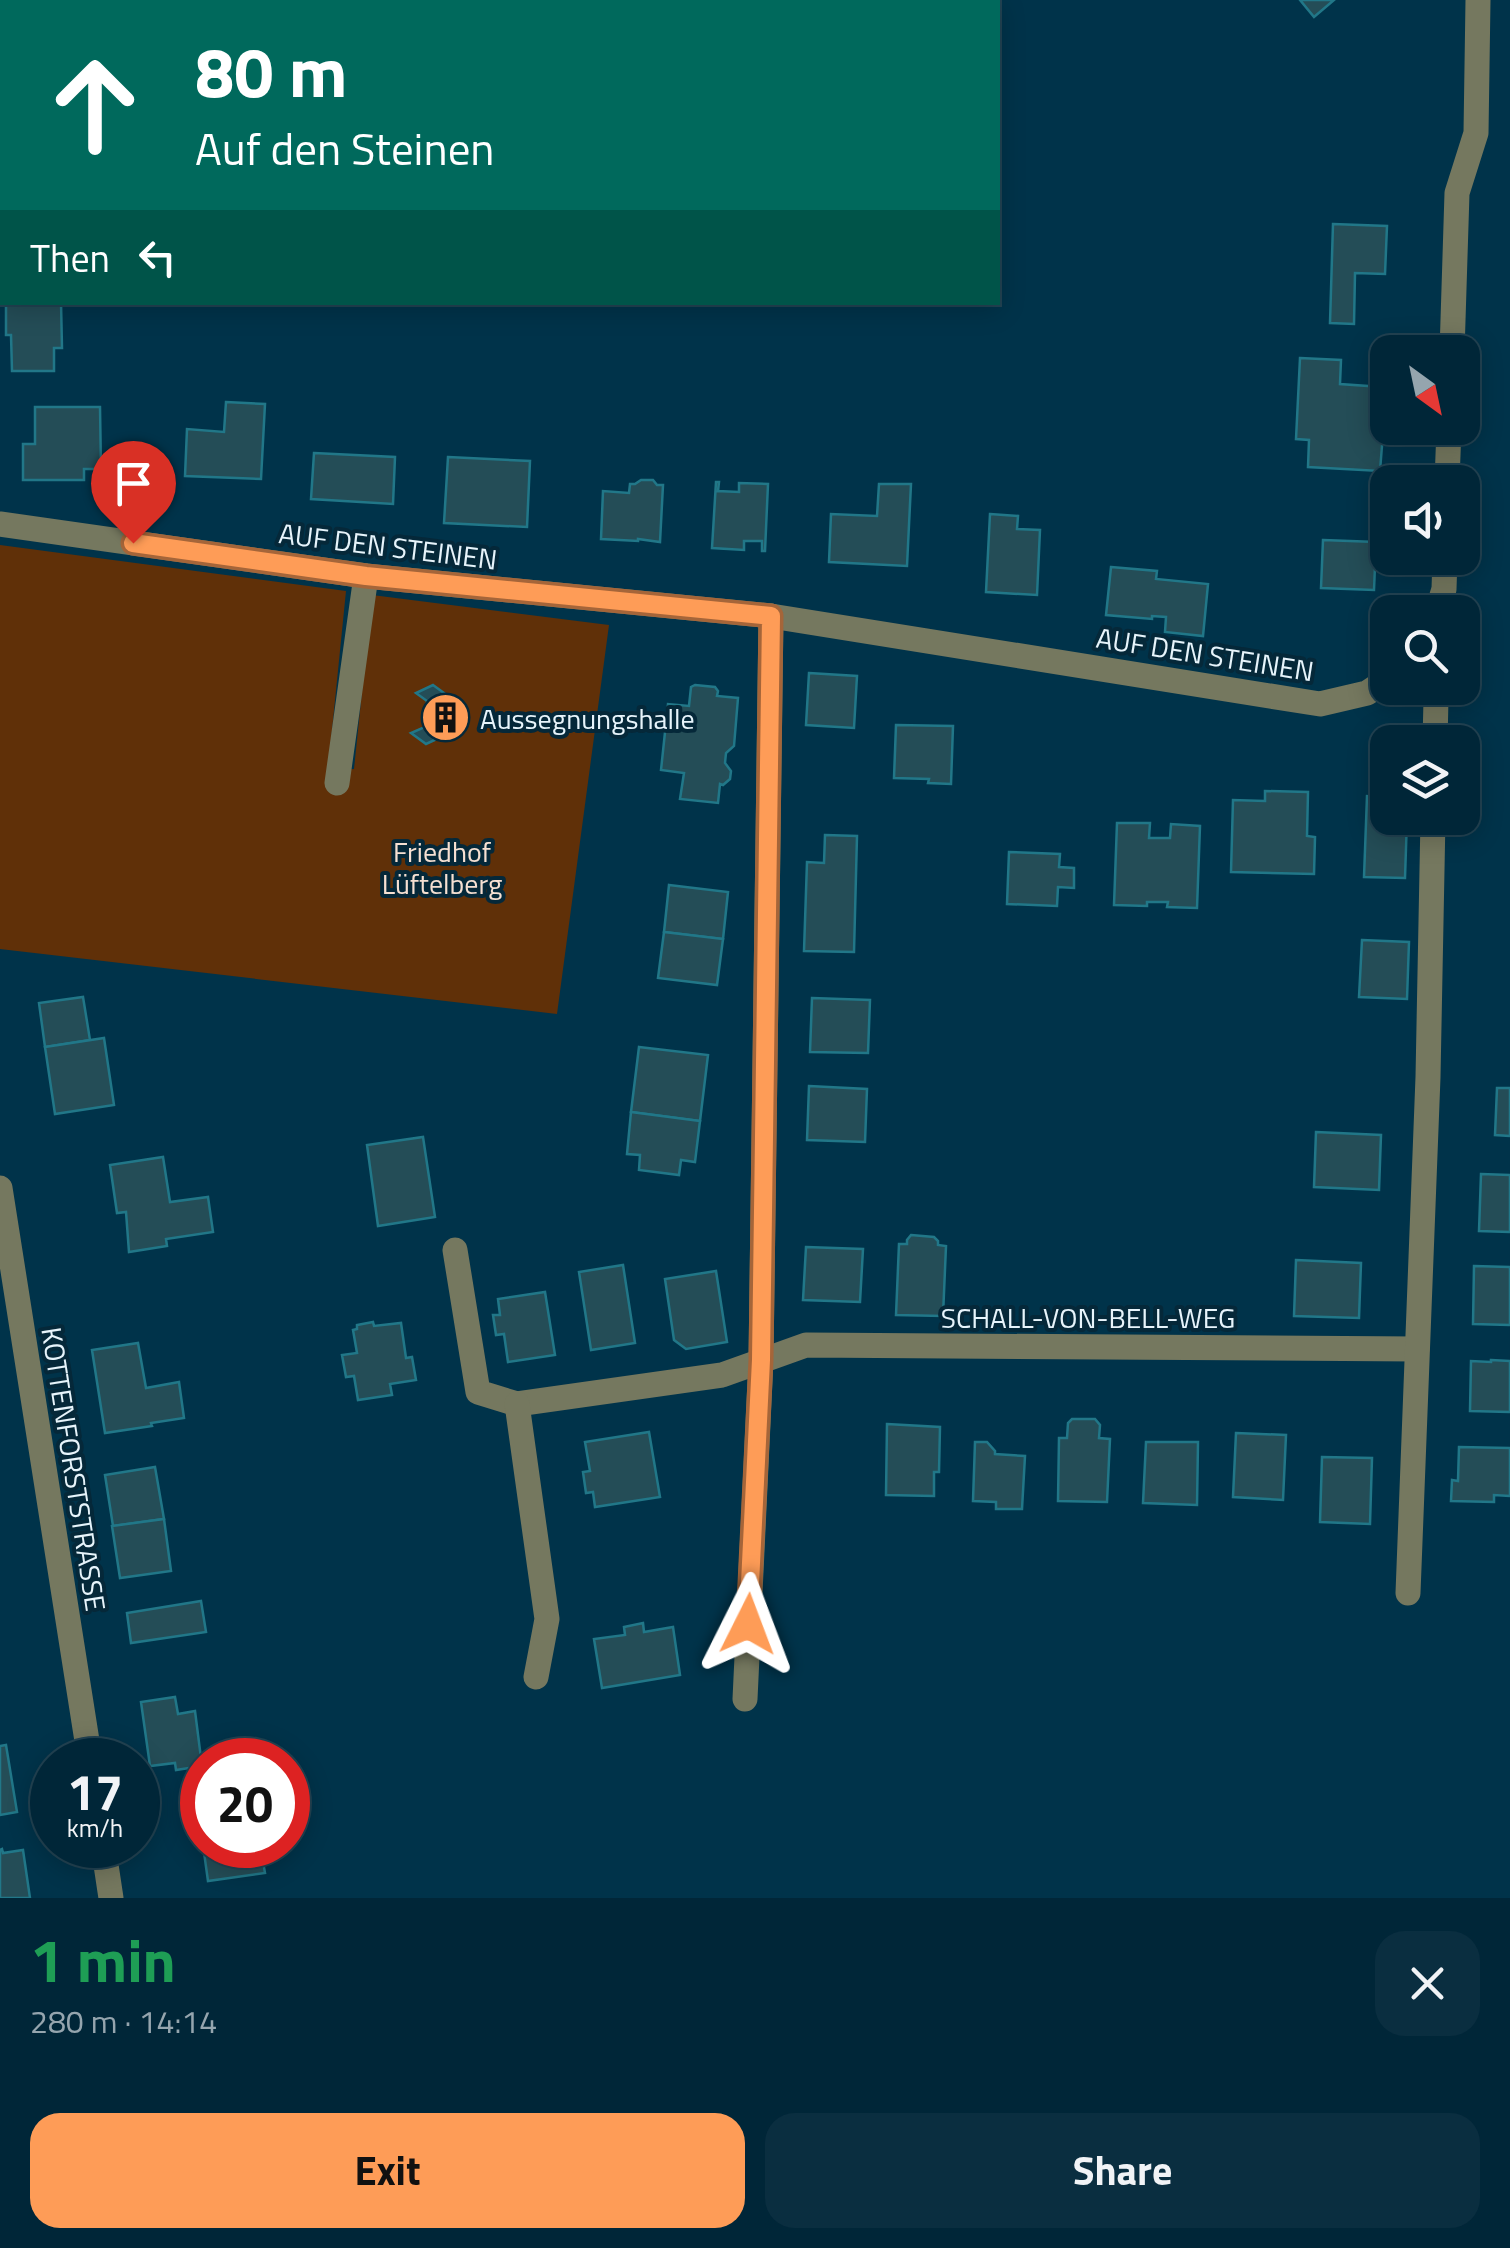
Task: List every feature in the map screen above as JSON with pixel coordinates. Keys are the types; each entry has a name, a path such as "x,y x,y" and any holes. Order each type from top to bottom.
{"street":[{"path":"1453,335 1457,193 1476,134 1478,0"},
{"name":"AUF DEN STEINEN","path":"0,524 366,576 771,616 1320,704 1370,691"},
{"path":"337,784 366,576"},
{"path":"745,1699 761,1360 771,616"},
{"path":"1408,1593 1434,835"},
{"name":"KOTTENFORSTSTRASSE","path":"0,1188 87,1738"},
{"path":"455,1250 478,1392 517,1404 547,1619 536,1676"},
{"name":"SCHALL-VON-BELL-WEG","path":"517,1404 722,1375 806,1345 1416,1349"},
{"path":"106,1868 111,1898"}],"green space":[{"name":"Friedhof Lüftelberg","path":"0,545 346,591 328,770 354,769 372,595 609,625 557,1014 0,949"}],"building":[{"path":"1300,0 1334,0 1314,17"},
{"path":"1333,224 1387,226 1385,274 1355,273 1354,324 1330,323"},
{"path":"6,305 61,305 62,348 54,348 54,371 12,371 11,335 6,335"},
{"path":"1300,358 1341,360 1340,384 1370,386 1370,445 1382,445 1380,465 1370,465 1370,470 1308,467 1309,440 1296,439"},
{"path":"226,402 265,404 261,479 185,476 187,429 224,432"},
{"path":"35,407 100,407 101,469 84,469 84,480 23,480 23,444 35,444"},
{"path":"314,453 395,457 393,504 311,499"},
{"path":"448,457 530,461 527,527 444,523"},
{"path":"641,480 663,485 660,542 601,539 603,491 629,493 630,484"},
{"path":"716,482 718,491 739,492 739,483 768,484 765,551 762,541 744,541 744,550 712,548"},
{"path":"879,484 911,484 907,566 829,562 831,514 877,516"},
{"path":"990,514 1018,516 1017,529 1040,530 1037,595 986,592"},
{"path":"1323,540 1370,542 1374,590 1321,588"},
{"path":"1111,567 1157,571 1156,579 1208,584 1203,636 1165,632 1166,617 1106,615"},
{"path":"809,673 857,676 854,728 806,725"},
{"name":"Aussegnungshalle","path":"433,685 466,709 463,727 426,744 411,733 425,727 427,701 416,693"},
{"path":"691,687 715,687 717,696 738,698 734,746 726,753 725,763 731,771 730,779 720,784 718,803 680,799 684,773 661,770 668,704 689,706"},
{"path":"896,725 953,726 951,784 894,778"},
{"path":"1265,791 1308,792 1307,836 1315,837 1314,874 1231,872 1233,800 1265,801"},
{"path":"1367,796 1370,835 1406,835 1405,878 1364,877"},
{"path":"1117,823 1150,823 1149,838 1170,838 1171,824 1200,826 1197,908 1167,907 1168,902 1114,905"},
{"path":"825,835 857,836 854,952 804,951 807,862 824,863"},
{"path":"1009,852 1060,854 1059,867 1074,868 1074,888 1058,887 1057,906 1007,904"},
{"path":"669,885 728,892 723,939 664,932"},
{"path":"664,932 723,939 717,985 658,978"},
{"path":"1362,940 1409,942 1407,999 1359,997"},
{"path":"83,997 90,1040 45,1047 39,1003"},
{"path":"812,998 870,1000 868,1053 810,1052"},
{"path":"104,1038 114,1105 55,1114 45,1047"},
{"path":"639,1047 708,1055 700,1121 631,1112"},
{"path":"809,1086 867,1089 865,1142 807,1140"},
{"path":"1497,1088 1510,1088 1510,1136 1495,1135"},
{"path":"631,1112 700,1121 695,1162 681,1160 679,1175 639,1170 640,1155 627,1154"},
{"path":"1316,1132 1381,1135 1379,1190 1314,1187"},
{"path":"423,1137 435,1217 378,1226 367,1145"},
{"path":"163,1157 170,1202 208,1197 213,1232 166,1239 167,1246 129,1252 126,1212 117,1213 110,1165"},
{"path":"1481,1174 1510,1175 1510,1232 1479,1231"},
{"path":"911,1235 934,1237 938,1245 946,1246 943,1316 896,1315 899,1244 907,1244"},
{"path":"806,1247 863,1249 860,1302 803,1300"},
{"path":"1296,1260 1361,1263 1359,1318 1294,1316"},
{"path":"623,1265 635,1343 591,1350 579,1272"},
{"path":"1474,1266 1510,1267 1510,1325 1473,1324"},
{"path":"716,1271 727,1342 686,1349 674,1340 665,1279"},
{"path":"545,1292 555,1355 508,1362 504,1334 496,1335 493,1315 500,1315 498,1299"},
{"path":"373,1322 374,1326 401,1323 406,1358 412,1357 416,1380 390,1384 392,1395 358,1400 354,1376 346,1377 342,1355 357,1353 353,1330 357,1325"},
{"path":"138,1343 146,1388 179,1382 184,1418 105,1433 92,1350"},
{"path":"1471,1361 1510,1361 1510,1412 1470,1411"},
{"path":"1072,1419 1095,1419 1100,1425 1099,1438 1110,1439 1107,1502 1058,1501 1059,1438 1067,1438"},
{"path":"887,1424 940,1427 934,1496 886,1495"},
{"path":"649,1432 660,1497 595,1507 593,1492 586,1493 583,1472 590,1471 585,1442"},
{"path":"1236,1433 1286,1435 1283,1500 1233,1497"},
{"path":"975,1442 987,1442 995,1454 1025,1456 1022,1509 996,1509 996,1502 973,1501"},
{"path":"1146,1442 1198,1442 1197,1505 1143,1503"},
{"path":"1459,1447 1510,1448 1510,1496 1494,1495 1494,1502 1451,1501 1452,1480 1458,1481"},
{"path":"1322,1457 1372,1458 1370,1524 1320,1522"},
{"path":"155,1467 164,1519 113,1526 105,1475"},
{"path":"164,1519 171,1571 120,1578 112,1526"},
{"path":"201,1601 206,1632 131,1643 127,1613"},
{"path":"643,1623 644,1632 673,1627 680,1675 602,1688 594,1639 625,1635 624,1627"},
{"path":"175,1697 178,1714 195,1711 198,1738 180,1738 180,1769 176,1770 175,1763 160,1765 160,1738 146,1738 141,1702"},
{"path":"6,1745 17,1812 0,1815 0,1746"},
{"path":"2,1849 3,1853 23,1850 30,1898 0,1898"},
{"path":"206,1868 264,1868 265,1873 208,1881"}],"place":[{"name":"Aussegnungshalle","path":"445,718"}],"route":[{"path":"133,543 366,576 771,616 761,1360 748,1624"}]}
